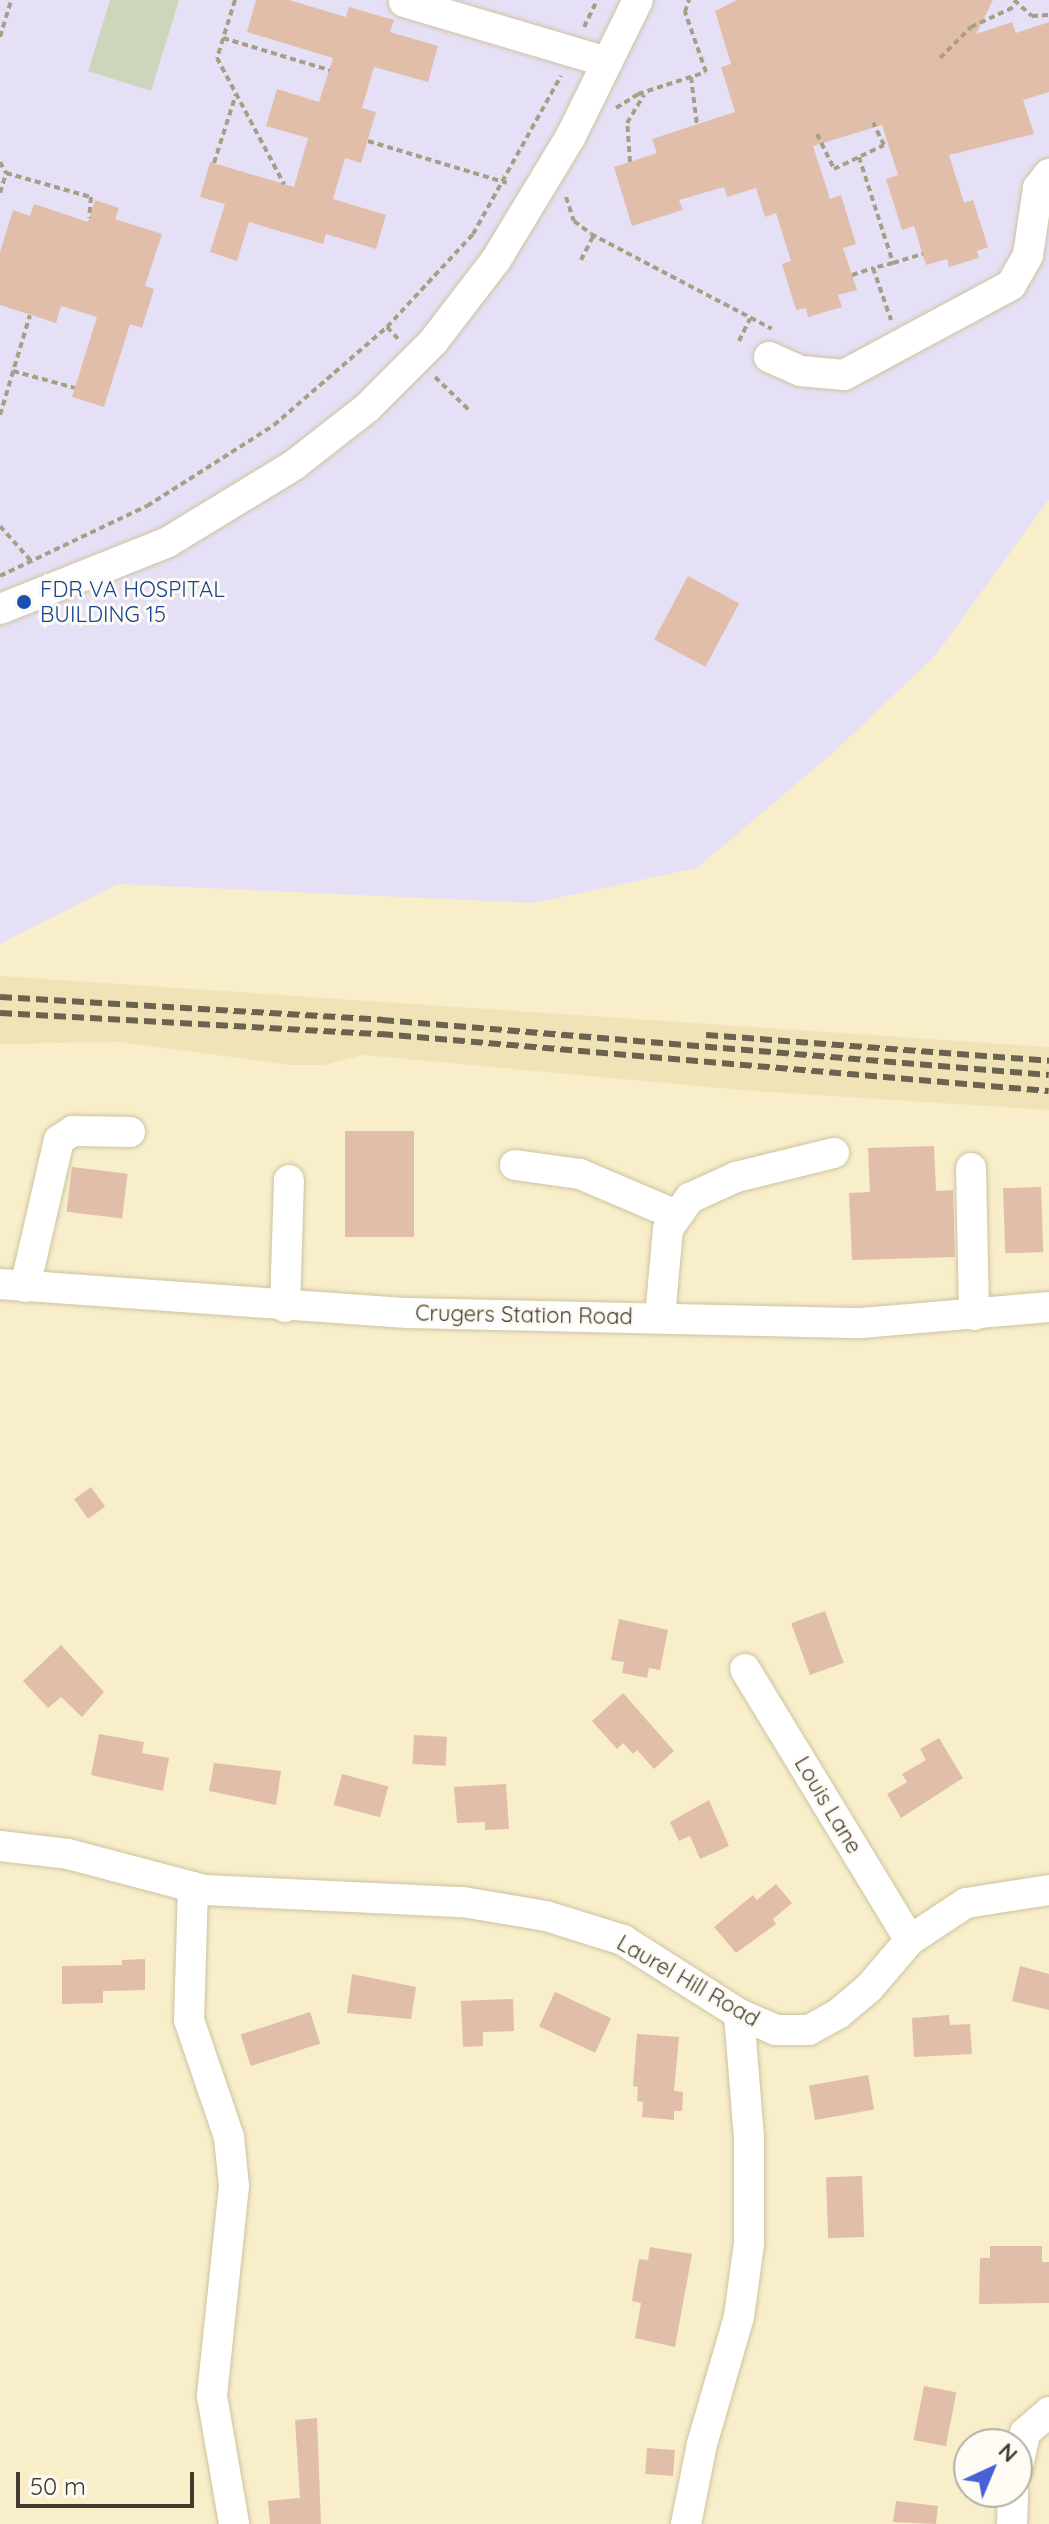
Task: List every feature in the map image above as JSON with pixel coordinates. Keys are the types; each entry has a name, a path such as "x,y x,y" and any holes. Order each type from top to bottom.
{"street":[{"path":"0,609 168,542 294,465 367,408 476,288 570,138 638,0"},
{"path":"404,2 607,62"},
{"path":"774,344 801,371 844,375 1011,285 1028,255 1038,188 1049,174"},
{"path":"13,1285 59,1140 73,1131 130,1132"},
{"path":"660,1318 668,1229 674,1214 690,1198 736,1177 834,1153"},
{"path":"515,1165 580,1174 674,1214"},
{"path":"971,1168 974,1315"},
{"path":"285,1307 289,1180"},
{"name":"Crugers Station Road","path":"13,1285 285,1307 862,1323 1049,1307"},
{"name":"Louis Lane","path":"745,1669 910,1940"},
{"name":"Laurel Hill Road","path":"0,1846 68,1854 193,1887 463,1902 546,1916 623,1940 739,2014 776,2030 809,2030 869,1988 910,1940 966,1903 1049,1890"},
{"path":"193,1887 189,2020 229,2137 234,2186 212,2396 234,2524"},
{"path":"686,2524 702,2444 739,2317 749,2243 749,2138 739,2014"},
{"path":"1031,2428 1049,2412"}],"path":[{"path":"0,37 11,0"},
{"path":"235,0 217,58 284,184"},
{"path":"584,29 597,0"},
{"path":"611,112 645,92 706,72 685,12 689,0"},
{"path":"940,58 971,27 1015,3 1032,16 1049,15"},
{"path":"223,38 329,70"},
{"path":"0,576 33,563 147,506 274,425 387,327 473,234 505,182 562,73"},
{"path":"691,77 697,125"},
{"path":"630,162 627,123 645,92"},
{"path":"214,163 236,94"},
{"path":"817,134 834,169 884,145 873,122"},
{"path":"368,141 505,182"},
{"path":"859,157 893,263"},
{"path":"0,162 6,173 0,193"},
{"path":"6,173 91,197 89,218"},
{"path":"567,184 574,221 594,235 750,318 774,344"},
{"path":"581,260 594,235"},
{"path":"852,275 923,254"},
{"path":"873,268 896,335"},
{"path":"0,415 30,315"},
{"path":"739,341 750,318"},
{"path":"387,327 405,347"},
{"path":"425,367 469,410"},
{"path":"13,371 75,388"},
{"path":"147,506 151,513"},
{"path":"0,526 33,563"}],"shaded area":[{"path":"0,0 1049,0 1049,499 935,656 833,753 697,868 534,903 118,884 0,944"},
{"path":"0,976 1049,1047 1049,1110 753,1091 363,1055 323,1065 291,1065 119,1042 0,1044"}],"green space":[{"path":"110,0 179,0 151,91 88,71"}],"building":[{"path":"256,0 289,0 346,17 349,7 394,20 390,32 438,46 428,82 374,67 362,108 376,112 361,163 345,158 333,199 386,215 376,249 326,234 323,244 249,222 237,261 210,252 225,204 200,197 210,162 294,187 308,138 266,126 277,89 319,102 333,58 247,32"},
{"path":"737,0 993,0 976,34 1012,22 1016,33 1049,22 1049,92 1023,100 1034,134 949,155 964,203 973,200 988,247 977,251 979,258 949,267 947,259 926,265 914,226 902,230 886,179 898,175 882,125 813,146 830,199 841,195 856,244 843,248 857,290 838,295 842,307 808,317 806,308 796,310 782,264 791,261 776,213 765,217 756,188 727,197 724,187 679,200 683,210 632,226 614,167 657,153 652,139 735,112 721,67 731,64 715,11"},
{"path":"95,200 119,208 115,219 162,234 145,286 154,289 142,328 130,324 104,407 72,397 97,317 61,306 56,323 0,305 0,252 13,210 30,216 34,204 88,222"},
{"path":"688,576 739,603 705,667 654,640"},
{"path":"345,1131 414,1131 414,1237 345,1237"},
{"path":"934,1146 936,1191 953,1190 955,1257 852,1260 849,1193 870,1192 868,1148"},
{"path":"72,1167 128,1174 122,1218 67,1212"},
{"path":"1041,1187 1043,1252 1005,1253 1003,1188"},
{"path":"91,1487 105,1506 88,1519 74,1499"},
{"path":"825,1611 844,1663 810,1675 791,1623"},
{"path":"619,1619 668,1630 660,1670 649,1668 647,1678 622,1673 624,1662 611,1660"},
{"path":"61,1645 104,1692 82,1717 61,1697 48,1708 23,1681"},
{"path":"623,1693 674,1751 654,1769 637,1750 633,1754 623,1743 617,1749 592,1721"},
{"path":"99,1734 144,1742 142,1753 169,1758 163,1791 91,1775"},
{"path":"414,1735 447,1737 445,1766 412,1764"},
{"path":"939,1738 963,1778 901,1818 887,1794 907,1782 902,1774 926,1760 920,1749"},
{"path":"214,1763 281,1771 276,1805 209,1791"},
{"path":"342,1774 388,1786 380,1817 334,1805"},
{"path":"506,1784 509,1829 485,1830 485,1822 457,1823 454,1787"},
{"path":"709,1800 729,1846 700,1859 690,1836 679,1841 670,1822"},
{"path":"776,1884 792,1903 773,1919 776,1924 736,1953 714,1927 753,1895 757,1900"},
{"path":"145,1959 145,1990 103,1991 103,2003 62,2004 62,1966 122,1965 122,1960"},
{"path":"1020,1966 1049,1974 1049,2010 1012,2001"},
{"path":"352,1974 416,1987 411,2019 347,2013"},
{"path":"555,1992 611,2018 595,2053 539,2026"},
{"path":"513,1999 514,2031 483,2032 483,2046 463,2047 461,2001"},
{"path":"310,2012 320,2043 251,2066 241,2035"},
{"path":"949,2015 950,2025 970,2024 972,2054 914,2057 912,2018"},
{"path":"637,2034 679,2037 674,2091 683,2092 682,2111 674,2111 674,2120 642,2117 643,2102 637,2101 638,2087 633,2086"},
{"path":"868,2075 874,2109 815,2120 809,2085"},
{"path":"862,2176 864,2237 828,2238 826,2177"},
{"path":"990,2246 1042,2246 1042,2262 1049,2262 1049,2303 979,2304 980,2258 990,2258"},
{"path":"650,2247 692,2254 675,2347 635,2338 641,2303 632,2301 639,2259 648,2260"},
{"path":"924,2386 956,2392 946,2446 914,2440"},
{"path":"317,2418 321,2524 270,2524 268,2501 300,2498 295,2420"},
{"path":"647,2448 675,2450 673,2476 645,2474"},
{"path":"896,2501 938,2506 936,2524 893,2522"}],"railway":[{"path":"0,997 382,1020 1049,1075"},
{"path":"0,1013 381,1034 1049,1091"},
{"path":"706,1035 1049,1061"}],"place":[{"name":"FDR VA HOSPITAL BUILDING 15","path":"24,602"}]}
